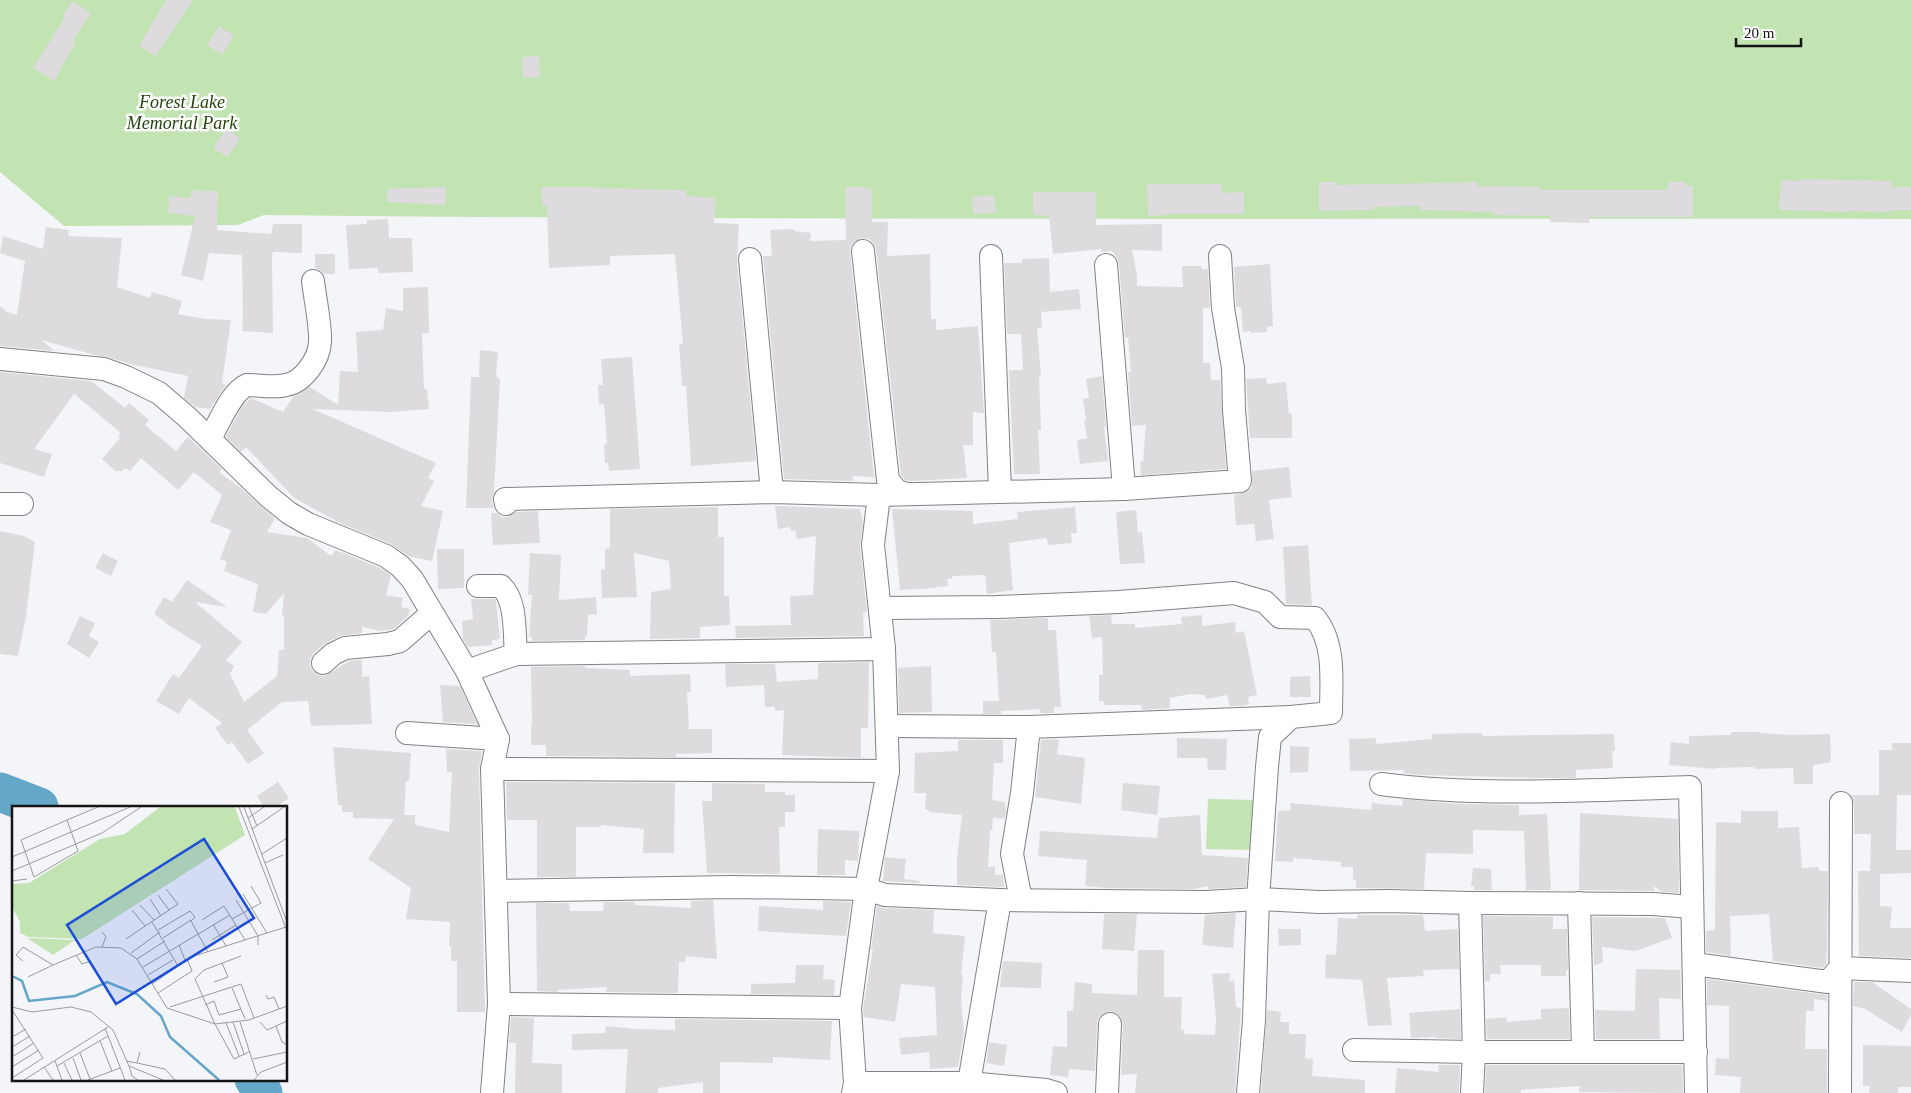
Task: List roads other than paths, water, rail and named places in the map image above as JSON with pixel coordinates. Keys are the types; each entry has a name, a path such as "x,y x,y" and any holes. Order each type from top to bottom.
{"street":[{"path":"863,251 888,480 897,490 907,494"},
{"path":"992,256 1000,491"},
{"path":"506,504 505,499 772,492 880,495 1124,489 1240,481 1234,410 1233,368 1223,308 1220,256"},
{"path":"750,258 772,492"},
{"path":"1106,265 1124,489"},
{"path":"210,439 235,394 242,387 247,385 285,386 294,383 305,374 314,361 320,342 313,281"},
{"path":"0,359 104,369 159,393 210,439 268,496 289,513 308,524 386,556 400,566 412,579 467,671 498,739 492,769 499,1004 492,1093"},
{"path":"880,495 873,545 884,649 888,771 866,889 850,1008 854,1088 981,1087 1046,1090 1056,1093"},
{"path":"478,586 501,586 507,592 512,610 516,654"},
{"path":"880,608 997,607 1119,602 1234,593 1265,602 1280,618 1315,618 1329,644 1331,713 1291,717 1029,726 887,726"},
{"path":"323,663 333,654 346,648 400,641 432,612"},
{"path":"467,671 516,654 884,649"},
{"path":"1248,1093 1254,1020 1258,899 1270,737 1291,717"},
{"path":"981,1087 1010,900 1012,854 1022,793 1029,726"},
{"path":"407,733 498,739"},
{"path":"492,769 888,771"},
{"path":"1381,784 1428,790 1529,792 1690,787 1696,1093"},
{"path":"1840,1093 1841,803"},
{"path":"496,891 732,887 866,889 885,895 1010,900 1206,902 1258,899 1318,902 1579,902 1692,907"},
{"path":"1579,902 1583,1051"},
{"path":"1470,903 1474,1052 1472,1093"},
{"path":"1694,964 1828,982 1840,968"},
{"path":"1840,968 1911,971"},
{"path":"499,1004 850,1008"},
{"path":"1107,1093 1110,1024"},
{"path":"1354,1050 1696,1052"}],"waterway":[{"path":"0,792 36,806"},
{"path":"255,1080 263,1093"}],"park label":[{"name":"Forest Lake Memorial Park","path":"182,112"}]}
